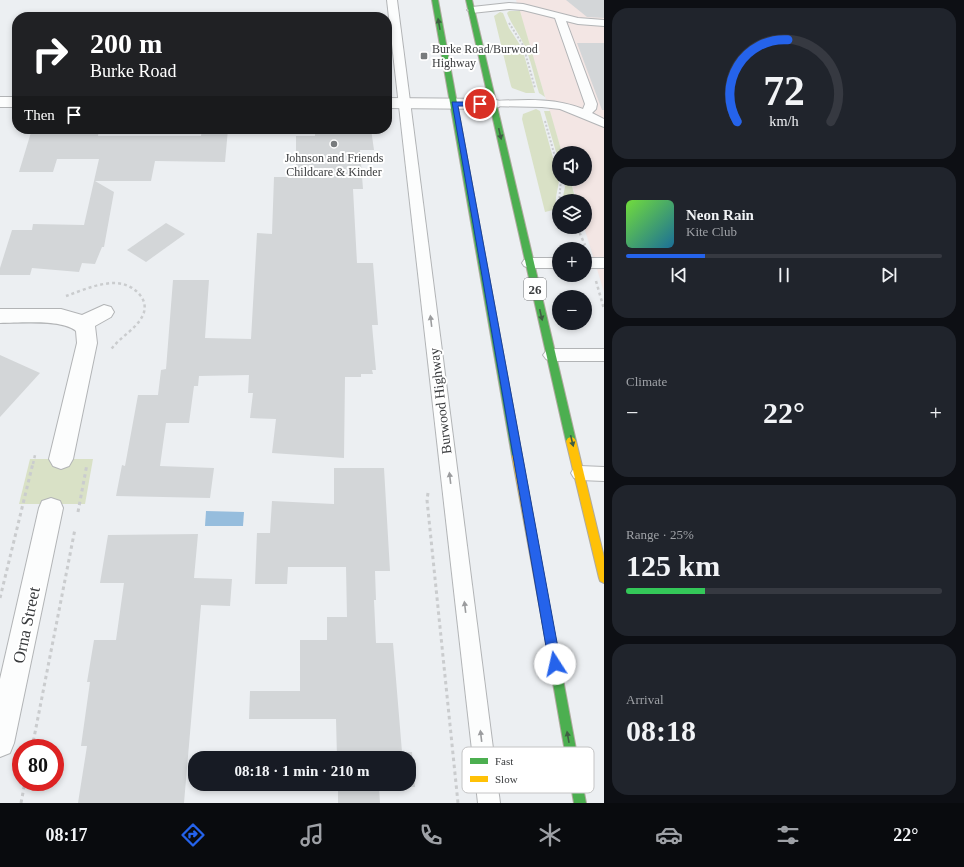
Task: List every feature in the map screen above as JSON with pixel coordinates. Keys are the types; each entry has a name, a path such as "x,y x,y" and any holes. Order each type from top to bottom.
{"highway":[{"path":"435,0 570,747"},
{"name":"26","path":"470,5 551,355 580,473 598,526 604,578"},
{"path":"578,793 580,803"}],"street":[{"path":"0,102 12,102"},
{"path":"392,103 493,104"},
{"path":"82,324 104,312"},
{"path":"0,316 61,316 70,318 82,324 86,328 87,342 61,459"},
{"name":"Orna Street","path":"0,743 51,508"}],"lane":[{"name":"Burwood Highway","path":"392,0 482,747"},
{"path":"470,5 523,7 578,21 604,23"},
{"path":"559,16 591,104 590,108 584,113"},
{"path":"493,104 540,104 569,108 584,113 604,123"},
{"path":"529,263 552,263"},
{"path":"592,263 604,263"},
{"path":"551,355 604,355"},
{"path":"580,473 604,474"},
{"name":"Burwood Highway","path":"488,793 489,803"}],"path":[{"path":"503,7 509,25 523,45 552,146"},
{"path":"0,598 36,452"},
{"path":"21,803 23,791"}],"shaded area":[{"path":"516,0 604,0 604,292 592,253 592,242 589,242 586,234 592,234 592,194 575,194 572,186 592,186 592,146 560,146"}],"green space":[{"path":"509,11 520,11 545,97 539,93 526,49 507,13"},
{"path":"500,12 503,13 509,28 522,48 535,93 526,93 512,88 511,86 494,16"},
{"path":"536,109 540,111 552,154 552,186 558,186 557,194 552,194 552,210 545,212 522,119 523,114"},
{"path":"544,111 550,111 560,146 554,146"},
{"path":"572,186 574,194 564,194 565,187"},
{"path":"30,459 93,459 85,504 19,504"}],"water":[{"path":"206,511 244,512 243,526 205,526"}],"building":[{"path":"566,0 604,0 604,18 587,17"},
{"path":"577,43 604,43 604,110 602,110"},
{"path":"30,134 98,134 98,136 201,136 201,134 228,134 225,162 155,161 151,181 95,181 114,192 104,247 102,247 95,264 82,263 79,272 32,268 30,275 0,275 0,268 12,230 32,230 33,224 84,225 99,159 57,159 53,172 19,172"},
{"path":"315,134 372,134 374,150 360,150 363,189 353,189 357,263 373,263 378,325 372,325 376,370 372,370 373,374 361,374 361,377 345,377 344,458 272,453 276,419 250,418 253,393 248,393 249,375 199,376 198,386 194,386 189,423 166,423 160,466 214,468 210,498 116,496 122,465 125,466 138,395 158,395 161,370 166,369 173,280 209,280 205,338 251,339 257,233 272,234 274,177 296,177 296,136 315,136"},
{"path":"166,223 185,234 146,262 127,250"},
{"path":"0,355 40,373 0,417"},
{"path":"334,468 384,468 390,571 375,571 376,600 374,600 376,643 393,643 402,751 337,751 336,719 249,719 250,691 300,691 300,640 327,640 327,617 347,617 346,567 288,567 287,584 255,584 257,533 270,533 272,501 334,504"},
{"path":"198,534 194,578 232,579 230,606 201,605 184,803 78,803 87,746 81,746 90,682 87,682 94,640 116,640 124,583 100,583 108,535"},
{"path":"338,791 379,791 380,803 338,803"}],"traffic: fast":[{"path":"435,0 517,456"},
{"path":"469,0 571,441"},
{"path":"547,620 570,747"},
{"path":"578,793 580,803"}],"traffic: slow":[{"path":"571,441 604,578"},
{"path":"517,456 547,620"}],"place":[{"name":"Burke Road/Burwood Highway","path":"424,56"},
{"name":"Johnson and Friends Childcare & Kinder","path":"334,144"}],"route":[{"path":"480,104 454,104 555,664"}]}
